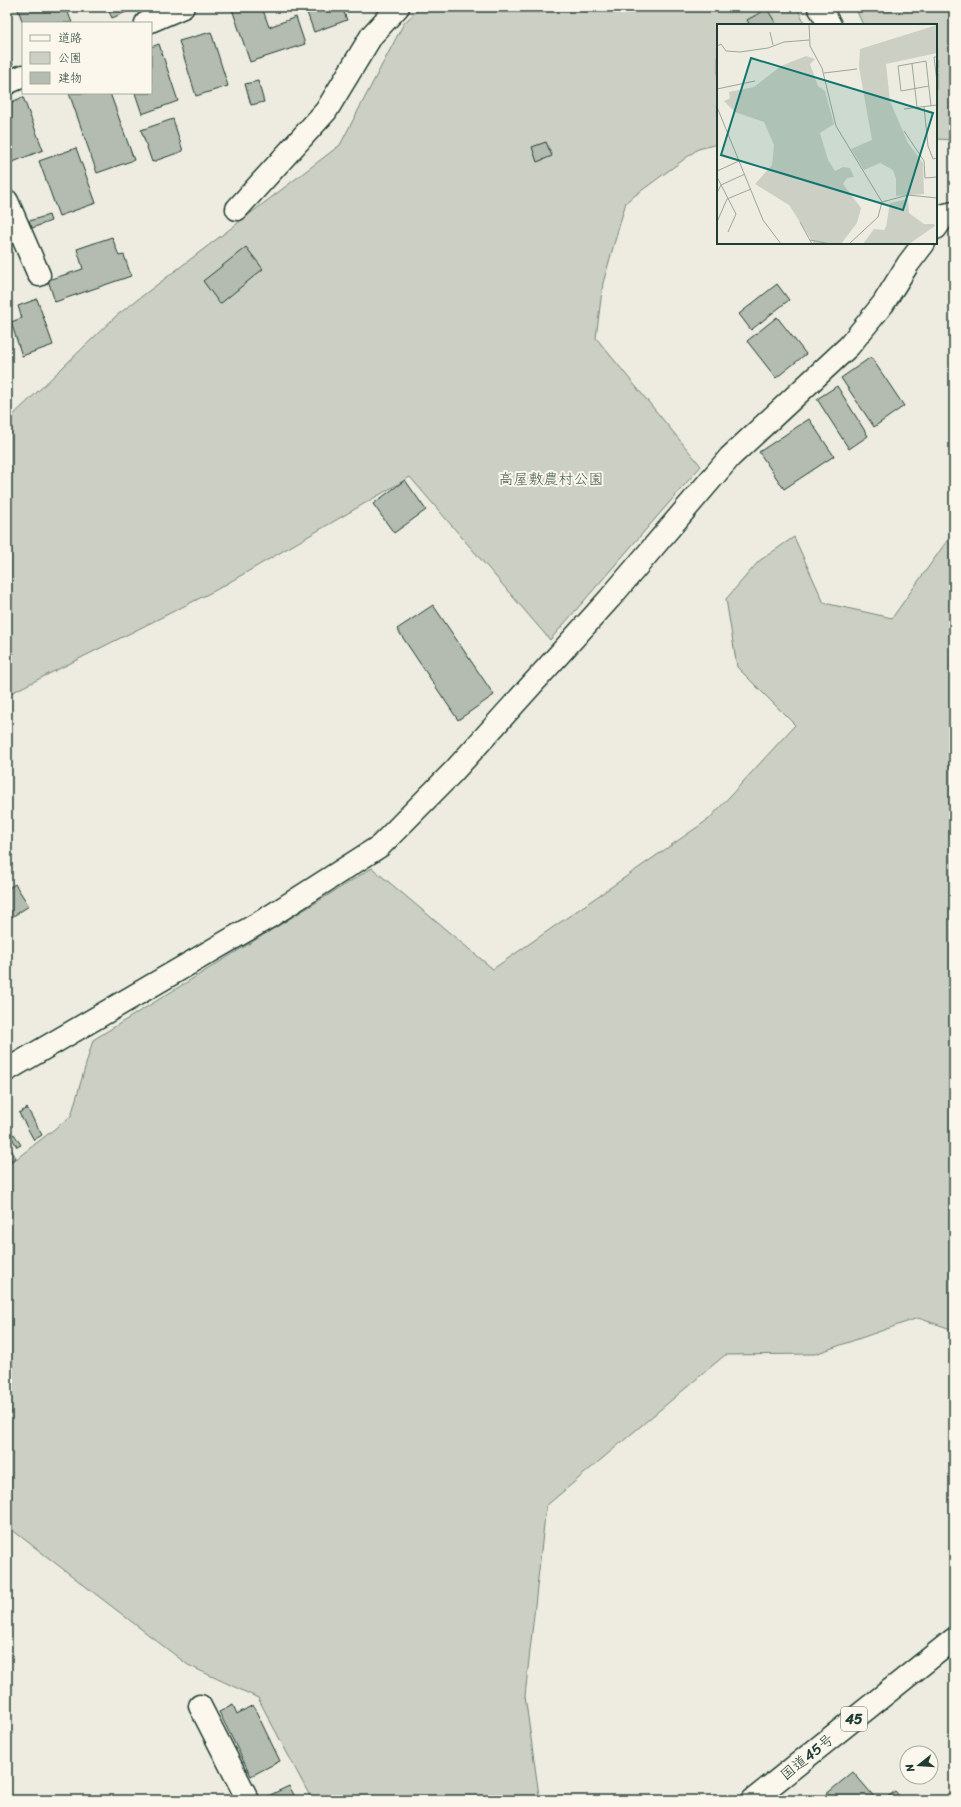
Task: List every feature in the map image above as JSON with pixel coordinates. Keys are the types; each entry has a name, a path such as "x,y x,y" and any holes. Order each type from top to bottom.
{"main road":[{"path":"148,22 183,7"},
{"path":"237,209 326,111 372,35 398,7"},
{"path":"819,7 829,24"},
{"path":"7,83 22,76"},
{"path":"7,201 39,275"},
{"path":"7,1070 269,917 380,846 453,772 605,603 730,457 849,346 883,304 908,264 923,244"},
{"name":"国道45号","path":"753,1800 954,1639"},
{"path":"200,1706 248,1800"}],"green space":[{"name":"高屋敷農村公園","path":"421,7 797,7 805,24 717,24 717,144 698,149 626,202 603,283 596,338 701,466 550,640 410,477 216,590 7,695 7,421 116,316 340,145 404,23"},
{"path":"855,7 954,7 954,140 937,139 937,24 863,24"},
{"path":"954,531 954,1330 918,1318 815,1354 725,1355 546,1506 525,1696 539,1795 537,1800 312,1800 258,1698 188,1665 7,1526 7,1166 71,1116 93,1040 372,868 493,969 709,819 795,725 737,667 726,599 759,561 794,537 824,603 892,618"}],"building":[{"path":"17,7 66,7 72,22 23,22"},
{"path":"107,7 138,7 112,18"},
{"path":"239,7 262,7 269,27 296,17 305,44 250,62 232,9"},
{"path":"305,7 342,7 347,20 314,32"},
{"path":"767,9 776,24 749,24 747,20"},
{"path":"211,32 228,86 196,96 179,41"},
{"path":"159,44 178,101 142,114 135,94 152,94 152,47"},
{"path":"7,50 13,64 7,66"},
{"path":"258,81 264,102 251,105 245,84"},
{"path":"69,94 110,94 134,160 97,173"},
{"path":"23,97 43,150 8,164 7,104"},
{"path":"173,119 183,151 152,162 141,130"},
{"path":"546,142 552,156 537,162 532,147"},
{"path":"76,148 96,203 59,216 39,161"},
{"path":"49,215 51,221 32,228 29,221"},
{"path":"112,237 119,256 124,255 131,276 55,302 48,280 83,269 77,249"},
{"path":"246,247 263,269 220,304 203,281"},
{"path":"777,284 789,300 751,330 739,314"},
{"path":"37,299 53,345 22,356 11,322 22,318 18,306"},
{"path":"777,317 806,354 776,378 747,341"},
{"path":"871,357 904,406 874,427 841,378"},
{"path":"837,386 868,436 849,449 817,399"},
{"path":"809,419 834,456 784,489 759,452"},
{"path":"405,480 426,510 394,533 373,504"},
{"path":"433,605 494,695 458,720 397,629"},
{"path":"15,884 29,906 7,920 7,889"},
{"path":"27,1108 42,1135 34,1140 19,1113"},
{"path":"14,1134 21,1145 17,1147 11,1136"},
{"path":"7,1142 16,1158 7,1163"},
{"path":"233,1705 237,1714 253,1705 280,1761 251,1776 219,1712"},
{"path":"853,1772 877,1800 829,1800 825,1795"},
{"path":"289,1786 297,1800 268,1800 266,1797"},
{"path":"895,1791 903,1800 884,1800"}]}
